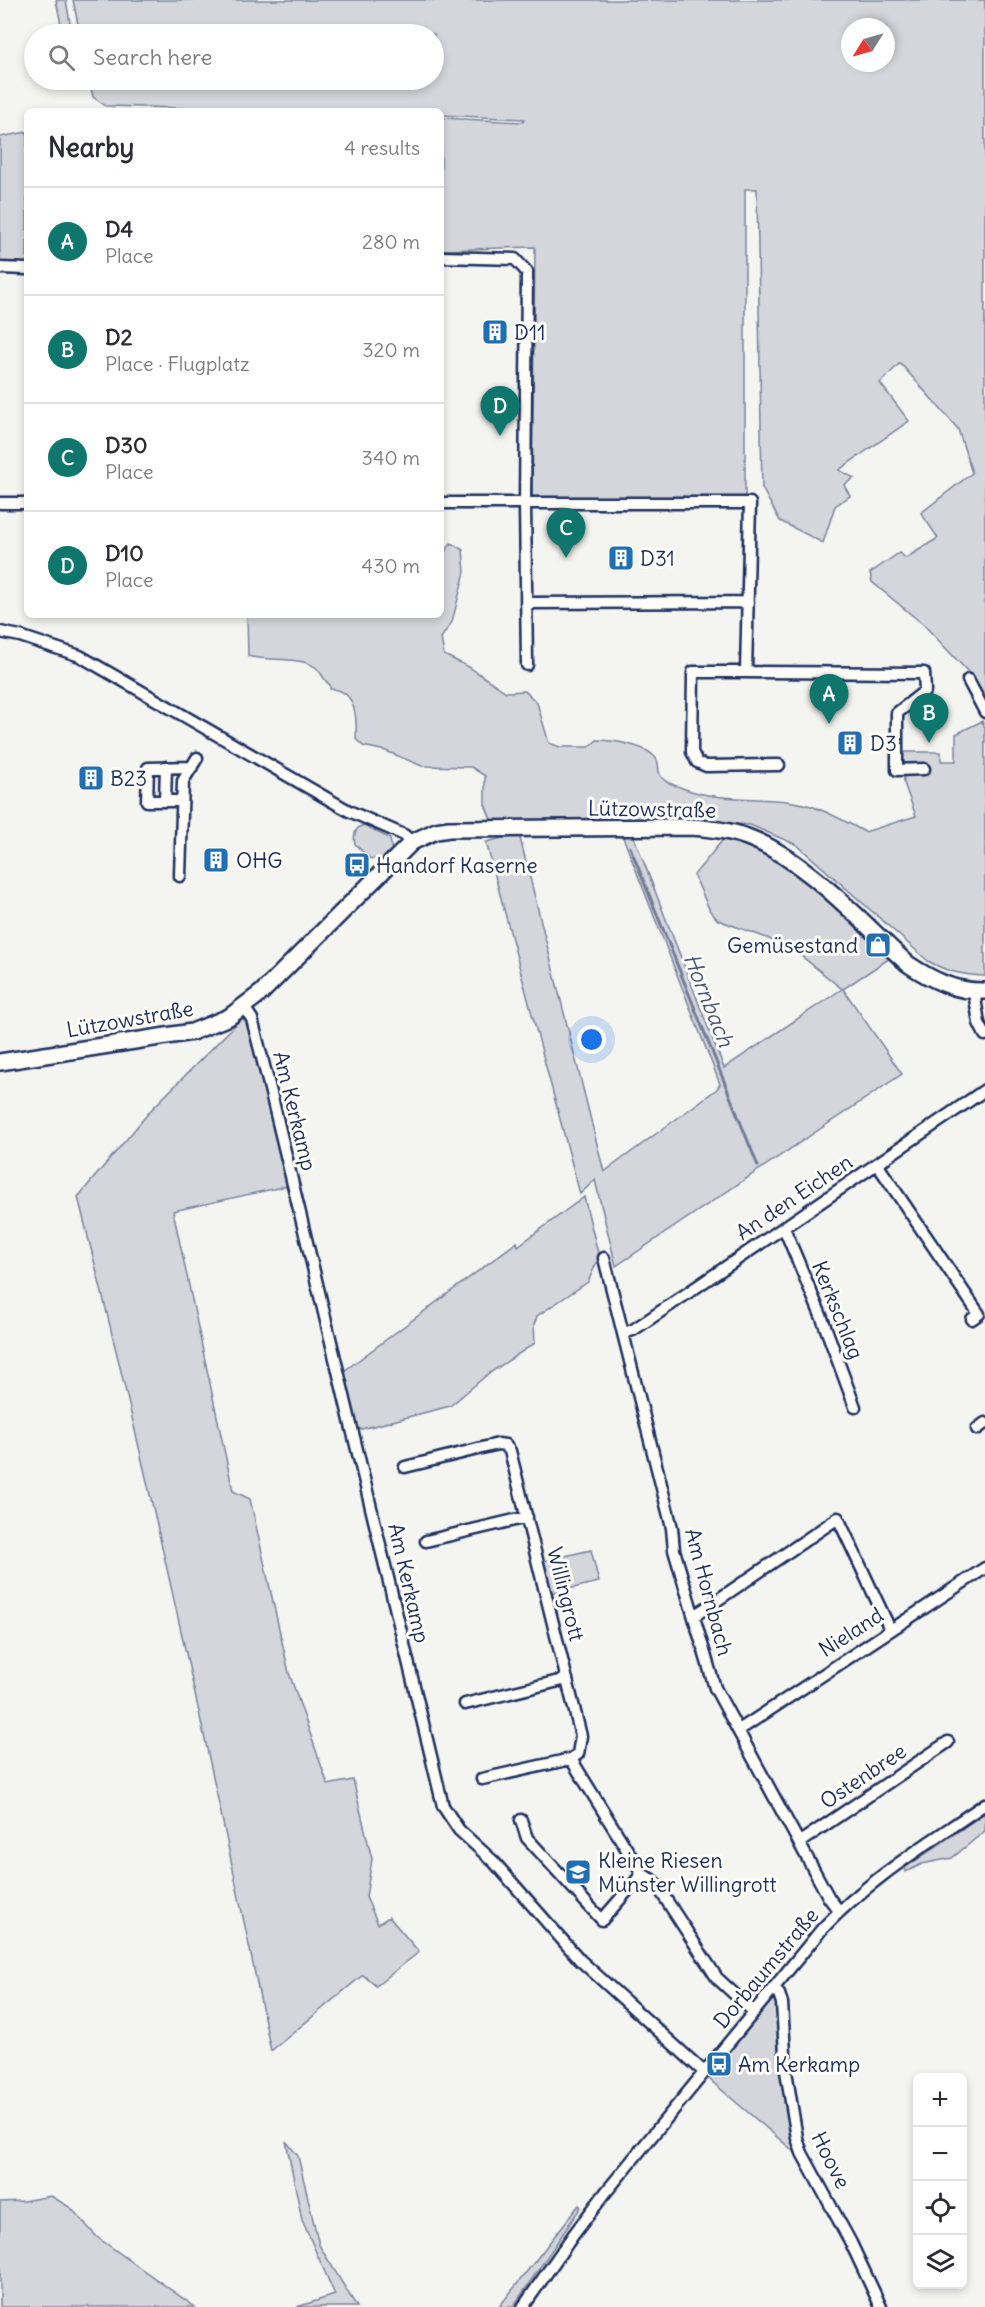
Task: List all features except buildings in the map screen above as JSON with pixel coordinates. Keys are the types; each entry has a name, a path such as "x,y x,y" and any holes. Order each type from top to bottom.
{"street":[{"path":"444,257 515,258 527,272 525,504 527,665"},
{"path":"0,268 24,269"},
{"path":"0,503 24,503"},
{"path":"444,503 750,503 746,672"},
{"path":"526,603 748,602"},
{"path":"0,632 20,636 80,656 350,811 404,835 412,842"},
{"path":"779,765 706,766 697,762 692,752 693,672 924,673 925,691 897,713 897,770 924,770"},
{"path":"968,680 985,712"},
{"path":"180,876 183,781 194,762 148,768 147,801 182,801"},
{"path":"165,801 166,767"},
{"name":"Lützowstraße","path":"0,1062 192,1032 228,1017 261,993 412,842 436,831 450,829 688,827 729,832 765,844 791,859 923,974 940,983 980,991"},
{"path":"980,991 979,1023 985,1035"},
{"name":"Am Kerkamp","path":"244,1007 252,1019 269,1085 443,1806 459,1830 500,1868 580,1960 704,2072"},
{"name":"An den Eichen","path":"624,1332 633,1330 654,1316 985,1090"},
{"path":"877,1164 980,1314 972,1319"},
{"name":"Kerkschlag","path":"784,1227 822,1318 855,1407"},
{"name":"Am Hornbach","path":"604,1258 672,1528 674,1550 715,1688 829,1898 839,1911"},
{"name":"Willingrott","path":"405,1467 498,1444 505,1445 510,1450 581,1736 578,1754 571,1759"},
{"path":"426,1541 527,1517"},
{"path":"694,1616 838,1518 890,1629"},
{"name":"Nieland","path":"739,1730 985,1568"},
{"path":"465,1704 567,1679"},
{"name":"Ostenbree","path":"800,1842 948,1742"},
{"path":"482,1779 571,1759 642,1874 654,1881 717,1978 754,2012"},
{"name":"Dorbaumstraße","path":"524,2307 574,2234 704,2072 839,1911 885,1873 985,1804"},
{"path":"520,1820 527,1838 602,1920 642,1874"},
{"name":"Hoove","path":"773,1988 779,1994 782,2003 786,2072 792,2117 799,2145 836,2211 881,2307"}],"shaded area":[{"path":"56,0 66,0 70,24 61,24"},
{"path":"73,0 985,0 985,702 970,674 924,625 872,582 870,573 899,553 906,558 938,538 921,513 972,473 958,429 900,363 880,383 909,421 839,470 854,478 844,485 850,496 835,506 823,543 780,521 762,488 757,189 745,189 745,499 532,499 535,247 444,250 444,118 523,122 524,119 444,115 444,108 106,106 93,97 91,90 444,90 444,24 78,24"},
{"path":"24,133 24,269 0,268 0,137"},
{"path":"451,543 463,550 465,572 452,622 441,638 444,655 469,667 506,692 525,691 537,703 549,743 560,747 589,747 597,740 635,746 648,751 655,757 663,779 701,794 795,802 832,814 865,832 916,816 904,783 903,752 941,752 941,761 956,761 956,734 982,721 985,728 985,976 955,972 928,961 797,845 750,825 703,821 492,822 485,804 485,776 471,767 422,766 386,751 363,746 356,739 354,707 350,700 339,690 330,689 330,685 315,667 301,661 248,656 247,618 444,618 444,554"},
{"path":"365,825 390,839 392,853 384,861 369,858 355,844 355,832 359,827"},
{"path":"621,832 632,832 724,1068 842,989 800,955 767,938 718,920 710,911 694,875 725,837 756,846 783,863 890,958 843,989 902,1074 616,1266 595,1180 580,1194 486,842 519,834 604,1172 717,1089 720,1084"},
{"path":"244,1016 252,1027 296,1184 173,1211 233,1491 250,1499 289,1673 328,1785 353,1780 372,1859 366,1897 378,1924 389,1917 419,1952 376,1986 363,1975 271,2051 179,1623 78,1197 151,1110"},
{"path":"584,1197 599,1257 588,1282 537,1316 534,1325 535,1343 488,1374 450,1406 354,1431 340,1374 517,1242 518,1246"},
{"path":"591,1550 599,1582 551,1593 543,1561"},
{"path":"985,1813 985,1831 952,1858 922,1864 906,1872 905,1868"},
{"path":"774,1994 784,2002 798,2155 710,2080 711,2071"},
{"path":"286,2141 298,2156 319,2245 357,2307 297,2307 335,2295 302,2220"},
{"path":"51,2196 71,2208 97,2237 195,2307 0,2307 0,2202"},
{"path":"579,2205 581,2207 513,2307 499,2307"}],"waterway":[{"name":"Hornbach","path":"630,847 758,1166"}],"place":[{"name":"D11","path":"495,332"},
{"name":"D10","path":"500,436"},
{"name":"D30","path":"566,558"},
{"name":"D31","path":"621,558"},
{"name":"D4","path":"829,724"},
{"name":"D3","path":"850,743"},
{"name":"D2","path":"929,743"},
{"name":"B23","path":"91,778"},
{"name":"OHG","path":"216,860"},
{"name":"Handorf Kaserne","path":"357,865"},
{"name":"Gemüsestand","path":"878,945"},
{"name":"Kleine Riesen Münster Willingrott","path":"578,1872"},
{"name":"Am Kerkamp","path":"719,2064"}]}
